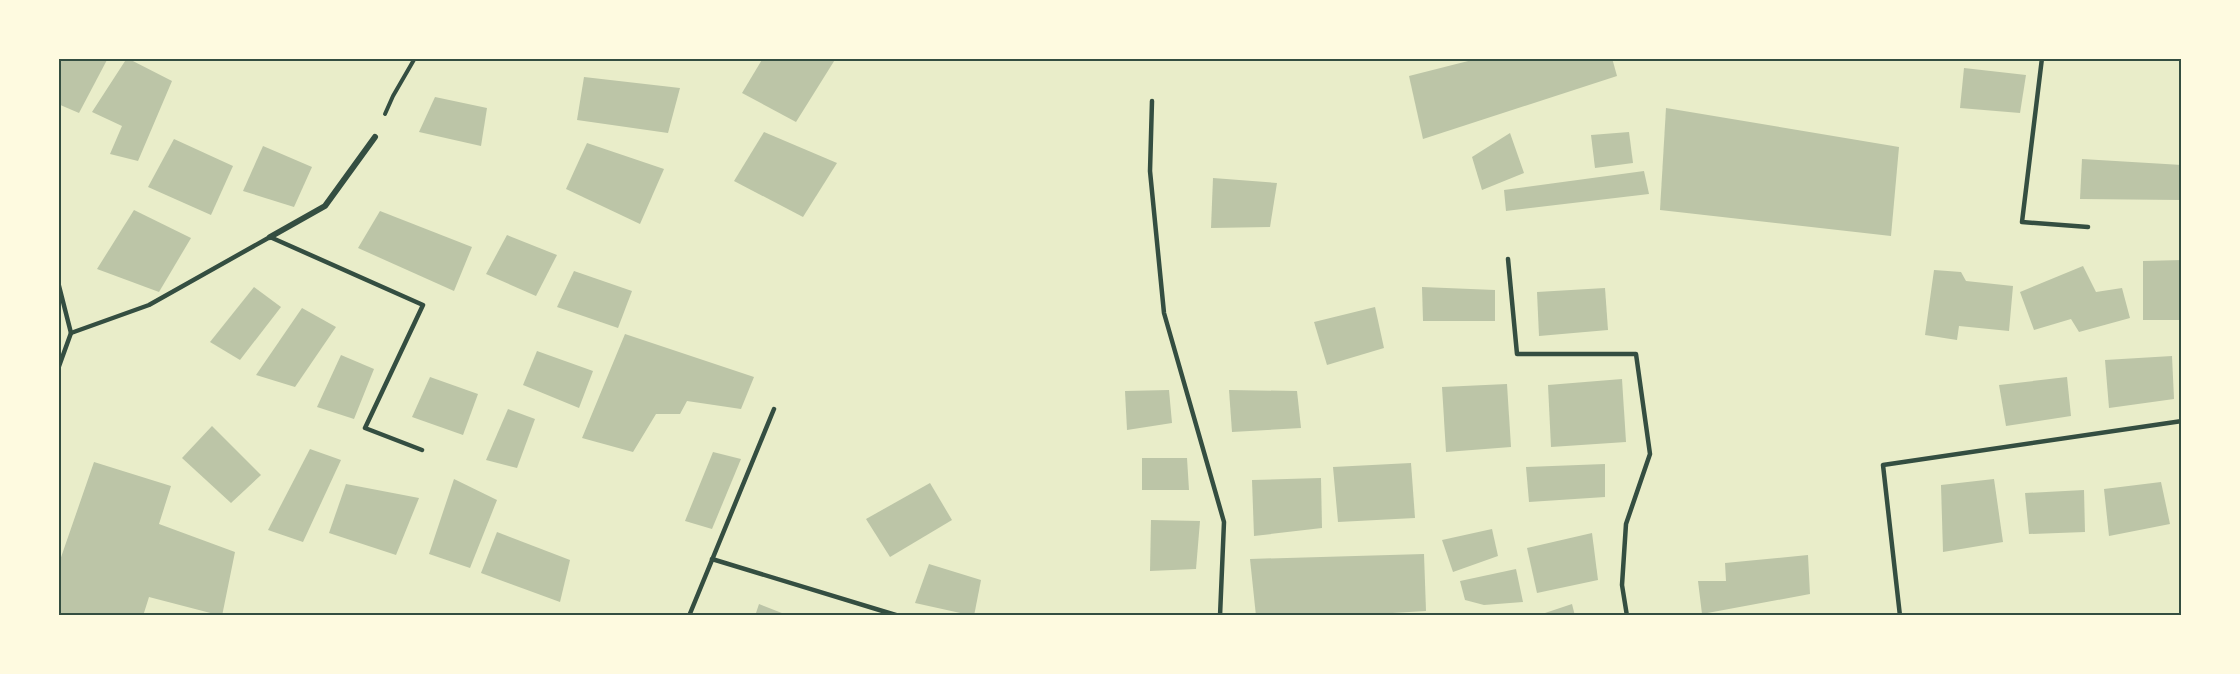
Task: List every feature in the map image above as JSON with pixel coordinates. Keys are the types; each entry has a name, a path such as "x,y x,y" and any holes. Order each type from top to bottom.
{"street":[{"path":"270,237 325,206 375,137"}],"lane":[{"path":"2042,58 2022,222 2088,227"},
{"path":"1152,101 1150,171 1164,313 1224,522 1220,615"},
{"path":"71,333 149,305 270,237 423,305 364,428 422,450"},
{"path":"1508,259 1517,354 1636,354 1650,454 1626,524 1622,585 1627,615"},
{"path":"58,282 71,333 58,369"},
{"path":"689,615 774,409"},
{"path":"1900,615 1883,465 2181,421"},
{"path":"712,559 899,615"}],"path":[{"path":"375,137 393,96 415,58"}],"building":[{"path":"58,58 108,58 79,113 58,104"},
{"path":"127,58 172,81 138,161 110,154 122,126 92,112"},
{"path":"763,58 836,58 796,122 742,93"},
{"path":"1480,58 1612,58 1617,76 1423,139 1409,76"},
{"path":"1964,68 2026,75 2020,113 1960,108"},
{"path":"584,77 680,88 668,133 577,120"},
{"path":"435,97 487,108 481,146 419,132"},
{"path":"1666,108 1899,147 1891,236 1660,210"},
{"path":"764,132 837,163 803,217 734,181"},
{"path":"1629,132 1633,163 1595,168 1591,135"},
{"path":"1510,133 1524,173 1482,190 1472,157"},
{"path":"174,139 233,166 211,215 148,187"},
{"path":"587,143 664,169 640,224 566,189"},
{"path":"263,146 312,167 294,207 243,191"},
{"path":"2082,159 2182,165 2181,200 2080,199"},
{"path":"1644,171 1649,194 1506,211 1504,190"},
{"path":"1213,178 1277,183 1270,227 1211,228"},
{"path":"134,210 191,238 159,292 97,269"},
{"path":"380,211 472,247 454,291 358,248"},
{"path":"507,235 557,255 536,296 486,274"},
{"path":"2182,260 2182,320 2143,320 2143,261"},
{"path":"2083,266 2096,292 2122,288 2130,318 2079,332 2071,319 2034,330 2020,292"},
{"path":"1934,270 1961,272 1966,281 2013,286 2009,331 1959,326 1957,340 1925,335"},
{"path":"574,271 632,291 618,328 557,307"},
{"path":"254,287 281,307 240,360 210,342"},
{"path":"1422,287 1495,290 1495,321 1423,321"},
{"path":"1605,288 1608,330 1539,336 1537,292"},
{"path":"1375,307 1384,348 1327,365 1314,322"},
{"path":"302,308 336,327 295,387 256,375"},
{"path":"625,334 754,377 741,409 687,401 680,414 656,414 633,452 582,438"},
{"path":"537,351 593,371 579,408 523,385"},
{"path":"341,355 374,369 354,419 317,407"},
{"path":"2172,356 2174,399 2109,408 2105,360"},
{"path":"430,377 478,394 463,435 412,417"},
{"path":"2067,377 2071,416 2006,426 1999,385"},
{"path":"1622,379 1626,442 1551,447 1548,385"},
{"path":"1507,384 1511,447 1446,452 1442,387"},
{"path":"1169,390 1172,423 1127,430 1125,391"},
{"path":"1229,390 1297,391 1301,428 1232,432"},
{"path":"508,409 535,419 517,468 486,460"},
{"path":"212,426 261,475 231,503 182,458"},
{"path":"310,449 341,460 303,542 268,530"},
{"path":"713,452 741,459 712,529 685,521"},
{"path":"1142,458 1187,458 1189,490 1142,490"},
{"path":"94,462 171,486 159,524 235,552 222,616 149,597 143,616 58,616 58,566"},
{"path":"1411,463 1415,518 1338,522 1333,467"},
{"path":"1605,464 1605,497 1529,502 1526,467"},
{"path":"1321,478 1322,528 1254,536 1252,480"},
{"path":"454,479 497,500 470,568 429,554"},
{"path":"1994,479 2003,542 1943,552 1941,485"},
{"path":"2161,482 2170,524 2109,536 2104,489"},
{"path":"930,483 952,520 890,557 866,519"},
{"path":"346,484 419,498 396,555 329,533"},
{"path":"2084,490 2085,532 2029,534 2025,493"},
{"path":"1151,520 1200,521 1196,569 1150,571"},
{"path":"1492,529 1498,556 1453,572 1442,540"},
{"path":"497,532 570,560 560,602 481,573"},
{"path":"1592,533 1598,580 1537,593 1527,548"},
{"path":"1424,554 1426,611 1342,616 1256,616 1250,559"},
{"path":"1808,555 1810,594 1702,614 1698,581 1726,581 1725,563"},
{"path":"929,564 981,580 974,616 915,603"},
{"path":"1516,569 1523,602 1484,605 1465,600 1460,581"},
{"path":"759,604 787,615 787,616 755,616"},
{"path":"1572,604 1575,616 1539,616 1539,615"}]}
